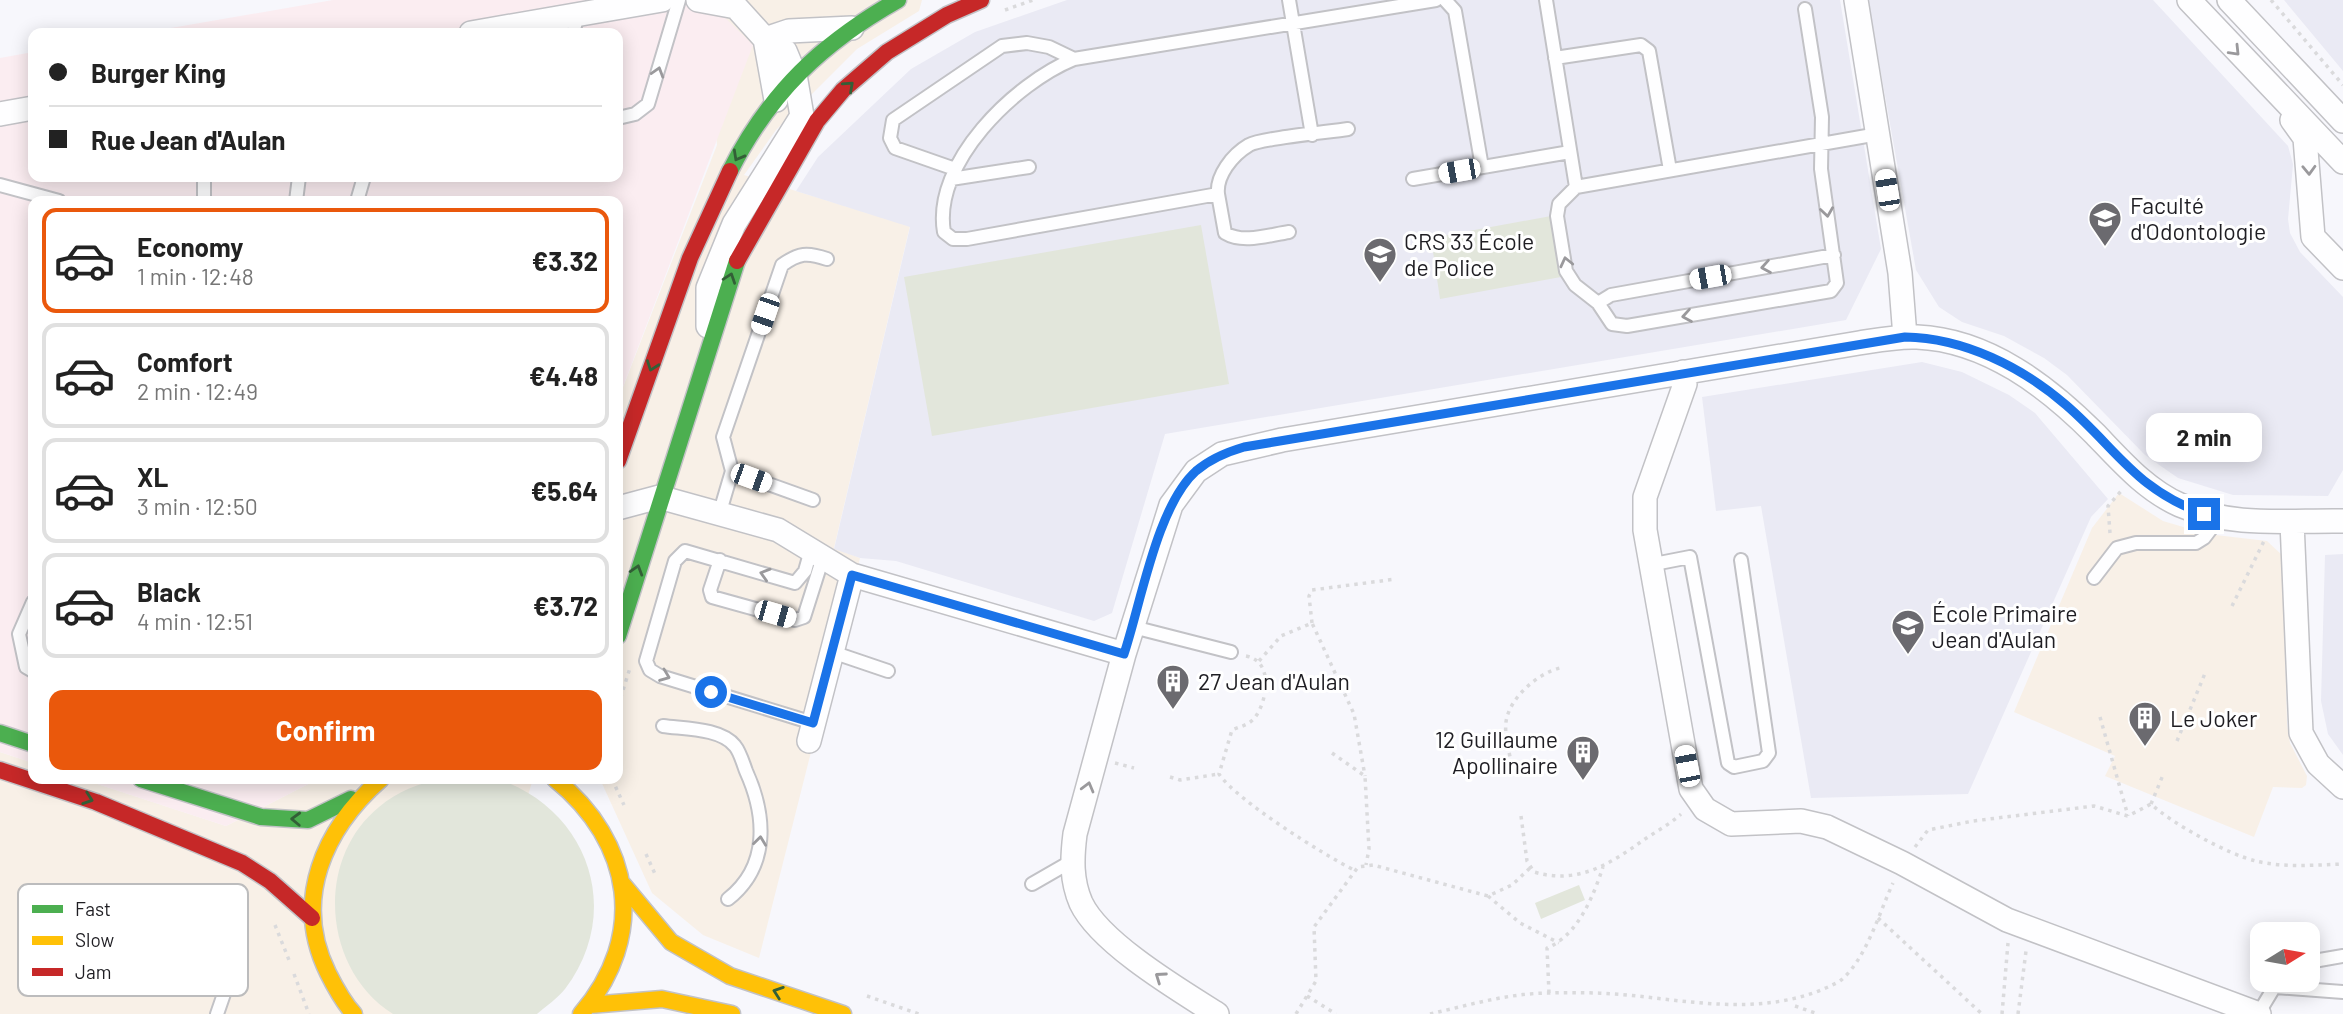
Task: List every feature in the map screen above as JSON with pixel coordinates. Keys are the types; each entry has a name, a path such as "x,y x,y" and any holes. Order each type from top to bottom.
{"main road":[{"path":"623,447 708,211 747,140 795,75 854,27 898,0"},
{"path":"623,619 659,497 740,250 817,121 843,90 887,52 947,15 981,0"},
{"path":"0,733 28,742"},
{"path":"0,770 28,779"},
{"path":"42,784 96,802 242,863 270,881 312,918"},
{"path":"157,784 261,817 308,820 359,795 374,784"},
{"path":"561,784 581,800 607,838 621,882 623,925 612,967 585,1009"},
{"path":"581,800 583,784"},
{"path":"354,1014 323,968 312,918 315,873 331,831 359,795"},
{"path":"621,882 671,942 730,976 843,1014"},
{"path":"585,1009 639,997 663,997 732,1014"}],"street":[{"path":"529,28 575,24 662,0"},
{"path":"698,0 736,7 765,39 785,51 795,75 802,117 734,225 708,288 709,343"},
{"path":"1856,0 1900,272 1905,337"},
{"path":"2189,0 2343,162"},
{"path":"2229,0 2343,121"},
{"path":"765,39 789,31 854,27"},
{"path":"765,39 776,100"},
{"path":"2271,88 2305,138 2313,237 2343,268"},
{"path":"0,114 28,109"},
{"path":"1217,1014 1156,975 1097,926 1082,904 1072,861 1075,834 1124,654 1171,505 1196,471 1222,454 1282,440 1905,337 1958,345 2029,376 2067,405 2136,477 2179,505 2220,517 2292,522 2343,521"},
{"path":"1683,372 1685,384 1645,497 1649,565 1691,789 1705,809 1731,824 1801,821 1827,827 1902,863 2007,920 2258,1014"},
{"path":"623,507 659,497 778,530 852,575 1124,654"},
{"path":"2292,522 2301,733 2312,756 2343,787"},
{"path":"811,732 852,575"}],"lane":[{"path":"623,117 635,114 648,104 679,0"},
{"path":"1289,0 1312,135"},
{"path":"1218,194 967,239 953,239 944,232 940,214 953,174 1002,103 1049,69 1074,59 1436,0"},
{"path":"1446,0 1455,11 1482,167"},
{"path":"1546,0 1576,187"},
{"path":"1805,9 1822,117 1821,144 1821,169 1837,283 1831,291 1627,327 1612,324 1598,303 1575,285 1566,271 1557,216 1559,204 1576,187 1670,170 1821,144 1878,134"},
{"path":"1029,167 953,174 895,148 890,138 893,120 1002,46 1027,44 1049,47 1074,59"},
{"path":"1555,58 1641,46 1649,51 1670,170"},
{"path":"1289,232 1241,239 1224,233 1216,183 1227,165 1250,145 1348,129"},
{"path":"1413,179 1570,152"},
{"path":"0,185 41,196"},
{"path":"719,515 732,471 723,437 782,265 798,254 810,253 827,259"},
{"path":"1598,303 1611,295 1834,255"},
{"path":"732,471 813,500"},
{"path":"2094,578 2117,548 2136,543 2196,543 2220,517"},
{"path":"811,732 650,670 646,661 675,562 685,551 795,583 817,553"},
{"path":"720,560 710,590 712,597 795,620 804,617 817,553"},
{"path":"1649,565 1690,557 1728,763 1734,767 1763,761 1769,753 1741,560"},
{"path":"28,613 19,634 28,668"},
{"path":"1133,627 1230,652"},
{"path":"832,652 888,671"},
{"path":"663,726 698,730 723,737 735,746 758,796 762,819 759,852 743,887 728,898"},
{"path":"1032,884 1072,861"},
{"path":"2320,960 2343,956"},
{"path":"2320,989 2343,992"},
{"path":"2258,1014 2272,992"},
{"path":"217,1014 223,996"}],"path":[{"path":"2271,0 2343,85"},
{"path":"2117,548 2107,523 2108,506 2136,477"},
{"path":"1366,865 1370,849 1365,776 1354,714 1312,623 1309,596 1312,590 1396,579"},
{"path":"1259,661 1281,636 1312,623"},
{"path":"1219,774 1232,730 1247,725 1255,718 1264,697 1265,674 1259,661 1230,652"},
{"path":"1513,772 1506,722 1512,708 1532,682 1560,668"},
{"path":"2177,741 2206,671"},
{"path":"2100,717 2128,816"},
{"path":"1332,753 1365,776"},
{"path":"1170,777 1180,780 1219,774"},
{"path":"1219,774 1234,790 1290,831 1355,871"},
{"path":"1769,1010 1793,1006 1842,981 1860,954 1902,863 1928,830 2094,806 2128,816 2151,804 2163,775"},
{"path":"1521,817 1534,872 1550,877 1584,875 1603,867 1675,820 1698,799"},
{"path":"2151,804 2167,819 2253,861 2302,866 2343,864"},
{"path":"1296,1014 1317,973 1314,927 1358,867 1366,865 1489,896 1520,923 1559,943"},
{"path":"1489,896 1512,885 1531,867"},
{"path":"1549,993 1547,948 1559,943 1582,915 1603,867"},
{"path":"267,916 275,926 309,1014"},
{"path":"1877,917 1982,1014"},
{"path":"2002,1014 2007,920"},
{"path":"2018,1014 2026,950 2038,932"},
{"path":"1430,1014 1494,999 1549,993 1646,997 1709,1009 1745,1011"},
{"path":"1307,996 1336,1014"},
{"path":"1793,1006 1818,1014"}],"shaded area":[{"path":"333,0 707,0 753,45 623,387 623,196 28,196 28,761 0,752 0,58 28,53 28,182 623,182 623,28 171,28"},
{"path":"707,0 922,0 919,11 857,49 776,130 744,175 910,226 834,548 860,558 759,958 703,935 652,893 602,784 623,784 623,387 717,145"},
{"name":"CRS 33 École de Police","path":"1067,0 1840,0 1881,249 1846,320 1165,434 1112,613 1094,621 896,561 860,558 834,549 910,227 796,191 818,157 911,69 975,32"},
{"name":"Faculté d'Odontologie","path":"1868,0 2153,0 2288,146 2293,164 2288,219 2290,233 2300,252 2343,297 2343,470 2328,496 2233,495 2178,478 2145,455 2067,375 2044,358 2004,336 1962,322 1939,307 1916,270"},
{"path":"2284,0 2343,0 2343,71"},
{"path":"1551,216 1561,277 1440,299 1431,238"},
{"path":"1201,225 1229,384 932,436 904,277"},
{"name":"École Primaire Jean d'Aulan","path":"1922,362 1962,372 2009,395 2035,413 2108,499 2091,517 1968,794 1811,798 1761,506 1716,511 1702,397"},
{"path":"2119,493 2163,521 2207,534 2267,541 2283,556 2287,724 2290,743 2307,776 2306,785 2302,788 2273,787 2254,837 2105,776 2115,756 2014,712 2092,528"},
{"path":"2343,554 2343,755 2328,734 2321,701 2325,555"},
{"path":"0,752 28,761 28,784 98,784 226,826 308,784 531,784 461,1014 0,1014"},
{"path":"97,784 308,784 226,826"},
{"path":"510,784 535,798 559,818 577,843 589,870 594,900 592,930 582,960 565,989 537,1014 393,1014 370,995 352,971 341,943 335,914 336,884 344,856 358,829 379,807 417,785"},
{"path":"1579,885 1585,900 1541,919 1535,903"}],"traffic: fast":[{"path":"730,171 762,117 800,72 845,34 898,0"},
{"path":"623,620 737,261"},
{"path":"0,733 28,742"},
{"path":"157,784 261,817 308,820 351,799"}],"traffic: slow":[{"path":"354,1014 333,984 318,946 313,919 314,893 320,867 330,843 344,820 376,784"},
{"path":"560,784 581,804 601,831 615,860 622,891 623,922 616,953 602,984 581,1014"},
{"path":"621,882 671,942 730,976 843,1014"},
{"path":"590,1005 662,999 732,1014"}],"traffic: jam":[{"path":"737,261 817,121 843,90 887,52 947,15 981,0"},
{"path":"623,447 690,258 730,171"},
{"path":"0,770 28,779"},
{"path":"42,784 96,802 242,863 270,881 312,918"}],"place":[{"name":"Faculté d'Odontologie","path":"2105,248"},
{"name":"CRS 33 École de Police","path":"1380,284"},
{"name":"École Primaire Jean d'Aulan","path":"1908,656"},
{"name":"27 Jean d'Aulan","path":"1173,711"},
{"name":"Le Joker","path":"2145,748"},
{"name":"12 Guillaume Apollinaire","path":"1583,782"}],"route":[{"path":"711,692 813,723 852,575 1124,654 1171,505 1196,471 1222,454 1244,447 1905,337 1921,337 1958,345 2029,376 2067,405 2136,477 2179,505 2204,514"}]}
